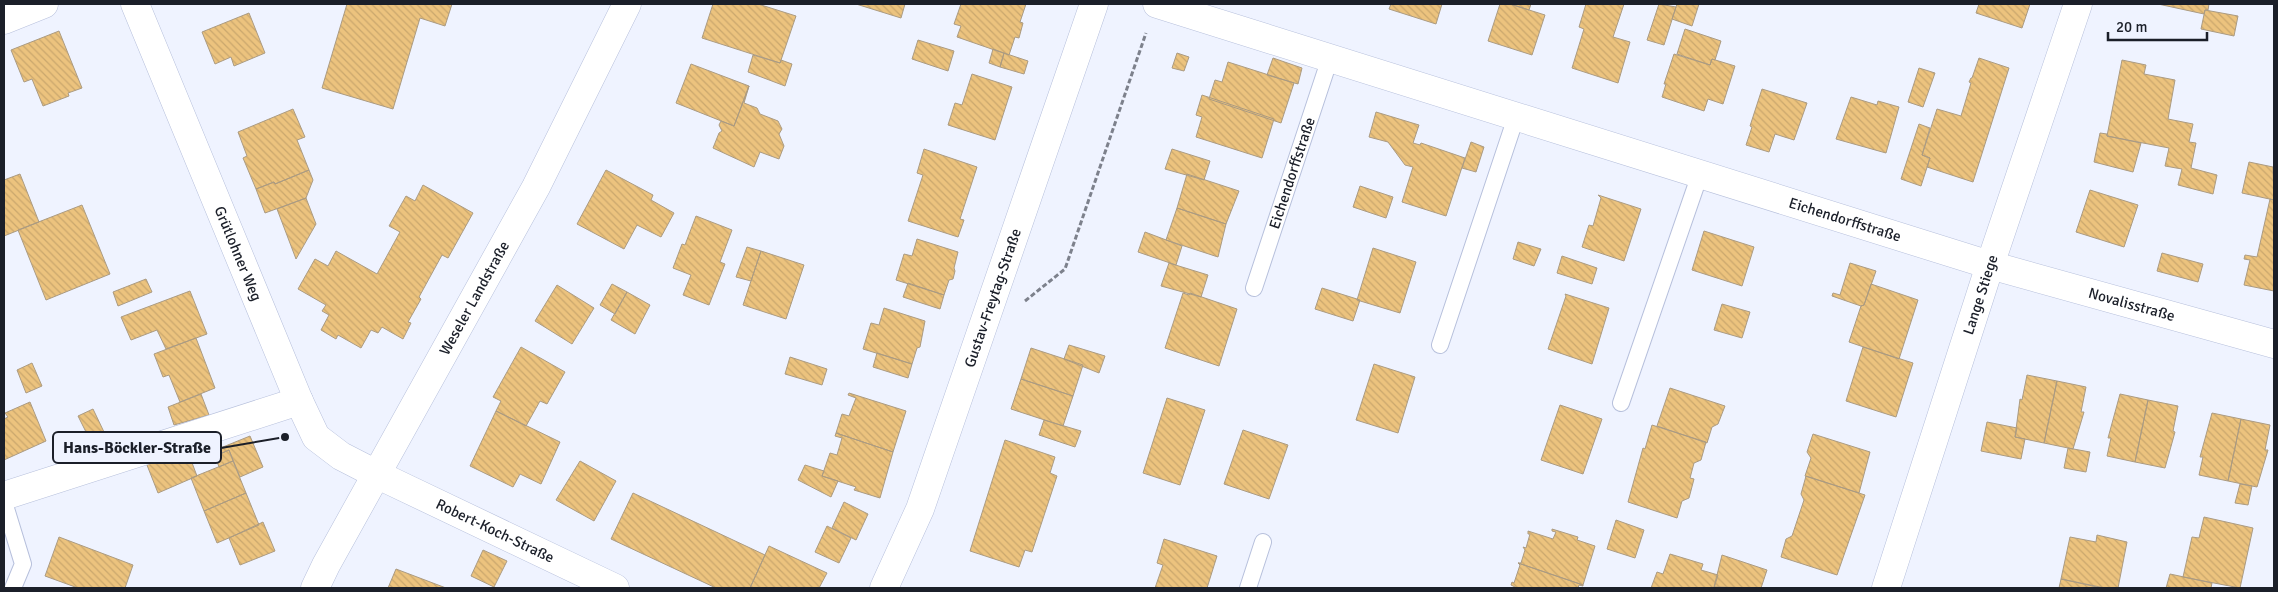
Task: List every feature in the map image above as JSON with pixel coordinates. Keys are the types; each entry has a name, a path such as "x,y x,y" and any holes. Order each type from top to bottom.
{"street":[{"path":"4,20 44,4"},
{"name":"Grütlohner Weg","path":"135,4 299,401 316,437 341,456 376,474"},
{"name":"Weseler Landstraße","path":"315,588 376,474 536,187 627,4"},
{"name":"Gustav-Freytag-Straße","path":"884,588 920,509 1094,4"},
{"name":"Eichendorffstraße","path":"1157,4 1990,265"},
{"name":"Lange Stiege","path":"1886,588 1990,265 2078,4"},
{"name":"Novalisstraße","path":"1990,265 2274,344"},
{"path":"4,496 299,401"},
{"name":"Robert-Koch-Straße","path":"376,474 615,588"}],"lane":[{"name":"Eichendorffstraße","path":"1254,288 1330,58"},
{"path":"1440,345 1516,116"},
{"path":"1621,403 1700,174"},
{"path":"4,502 23,564 13,588"},
{"path":"1248,588 1262,542"}],"path":[{"path":"1018,306 1065,269 1146,31"}],"building":[{"path":"347,4 452,4 445,26 420,18 393,109 322,88"},
{"path":"713,4 758,4 796,16 780,63 702,38"},
{"path":"856,4 905,4 901,18"},
{"path":"961,4 1026,4 1020,22 1023,23 1019,38 1015,37 1009,55 957,37 961,26 954,24"},
{"path":"1391,4 1442,4 1436,24 1389,9"},
{"path":"1500,4 1510,4 1545,15 1532,55 1488,41"},
{"path":"1510,4 1531,4 1529,10"},
{"path":"1586,4 1624,4 1613,37 1630,42 1618,83 1572,68 1584,29 1579,27"},
{"path":"1659,4 1676,7 1664,45 1647,40"},
{"path":"1677,4 1699,4 1692,26 1672,19"},
{"path":"1979,4 2030,4 2022,28 1976,13"},
{"path":"2158,4 2209,4 2208,10 2205,10 2204,14"},
{"path":"2205,10 2238,16 2234,36 2201,29"},
{"path":"249,13 265,53 234,66 231,57 215,64 202,32"},
{"path":"1685,29 1721,41 1715,60 1712,59 1710,65 1677,54"},
{"path":"59,31 82,88 68,93 69,96 43,106 32,79 24,82 11,50"},
{"path":"918,40 954,51 948,71 912,59"},
{"path":"993,49 1004,53 1000,67 989,63"},
{"path":"1004,53 1028,61 1024,74 1000,67"},
{"path":"1177,53 1189,57 1184,71 1172,68"},
{"path":"1674,54 1710,65 1712,59 1735,66 1723,104 1708,99 1704,111 1662,97 1666,84 1664,84"},
{"path":"753,55 780,63 781,60 792,64 785,86 748,72"},
{"path":"1273,58 1302,68 1298,84 1267,75"},
{"path":"1979,58 2009,68 1973,182 1927,167 1930,158 1922,155 1937,109 1961,116 1971,83 1969,82"},
{"path":"2122,60 2146,65 2144,74 2175,80 2168,119 2193,124 2189,142 2196,143 2191,168 2217,175 2213,194 2178,185 2182,169 2165,166 2169,148 2107,136"},
{"path":"1228,62 1294,83 1281,123 1209,99 1215,80 1222,82"},
{"path":"691,64 749,86 734,126 676,103"},
{"path":"1919,68 1935,73 1923,107 1908,102"},
{"path":"972,74 1012,87 995,140 948,125 955,103 962,105"},
{"path":"749,86 744,103 757,108 760,114 778,121 782,129 779,134 784,146 779,159 760,152 754,167 713,148 719,133 722,131 719,125 721,121 734,126"},
{"path":"1762,89 1807,103 1794,140 1775,134 1769,152 1746,145"},
{"path":"1202,95 1274,119 1262,158 1196,137 1202,117 1196,115"},
{"path":"1851,97 1877,105 1878,101 1899,107 1886,153 1836,139"},
{"path":"293,109 305,137 297,140 309,170 275,184 274,182 256,189 243,158 247,156 238,132"},
{"path":"1376,112 1419,125 1413,143 1420,145 1421,143 1465,158 1446,216 1402,202 1413,167 1405,165 1388,142 1369,137"},
{"path":"1919,124 1930,128 1922,155 1930,158 1921,186 1901,179"},
{"path":"2100,133 2141,143 2133,172 2094,162"},
{"path":"1471,142 1484,147 1476,172 1462,168"},
{"path":"924,149 977,167 960,219 964,220 958,237 908,221 923,175 917,173"},
{"path":"1172,149 1210,161 1204,180 1165,169"},
{"path":"2249,162 2273,167 2274,200 2242,193"},
{"path":"309,170 313,180 306,198 265,213 256,189 274,182 275,184"},
{"path":"606,170 653,195 651,200 674,213 661,237 637,225 624,249 577,224"},
{"path":"20,174 39,222 4,236 4,180"},
{"path":"1187,174 1239,191 1226,224 1177,208"},
{"path":"423,185 473,213 448,258 442,255 419,297 421,299 408,322 411,323 403,339 382,327 378,333 371,330 361,348 338,335 336,339 321,330 329,315 322,311 326,305 298,289 315,259 328,266 336,251 377,274 400,232 389,226 406,196 415,201"},
{"path":"1360,186 1393,197 1386,218 1353,207"},
{"path":"2090,190 2138,205 2124,247 2076,232"},
{"path":"1598,195 1641,209 1624,261 1582,247 1589,225 1593,226 1601,198"},
{"path":"306,198 316,224 296,259 277,209"},
{"path":"2270,199 2274,200 2274,291 2244,285 2250,260 2244,259 2245,255 2257,257"},
{"path":"82,205 110,274 46,300 18,230"},
{"path":"1177,208 1226,224 1218,257 1166,240"},
{"path":"696,216 732,230 720,262 725,264 709,305 683,295 691,275 673,268 682,244 685,245"},
{"path":"1704,231 1754,247 1742,286 1692,270"},
{"path":"1145,232 1182,246 1176,265 1138,252"},
{"path":"917,239 958,252 953,279 949,280 944,295 896,280 904,254 912,256"},
{"path":"1518,242 1541,249 1534,266 1513,259"},
{"path":"747,247 761,251 751,281 736,277"},
{"path":"1373,248 1416,262 1400,313 1357,300"},
{"path":"761,251 804,265 786,319 743,305"},
{"path":"2162,253 2203,264 2198,282 2157,271"},
{"path":"1562,256 1597,268 1592,284 1557,273"},
{"path":"1169,263 1208,275 1201,297 1161,286"},
{"path":"1850,263 1876,271 1864,305 1861,306 1832,296 1833,293 1840,295"},
{"path":"146,279 152,292 118,306 113,292"},
{"path":"908,283 944,295 940,309 903,297"},
{"path":"612,284 627,292 615,314 600,305"},
{"path":"1871,284 1918,300 1899,359 1849,342 1861,306 1864,305"},
{"path":"557,285 594,308 572,344 535,321"},
{"path":"1322,288 1360,300 1353,321 1315,309"},
{"path":"190,291 207,334 166,349 157,330 131,340 121,317"},
{"path":"627,292 650,305 635,334 611,320"},
{"path":"1183,293 1189,295 1190,293 1237,309 1219,366 1165,348"},
{"path":"1565,294 1609,308 1592,364 1548,349 1566,296"},
{"path":"1722,304 1750,312 1742,338 1714,330"},
{"path":"884,308 925,321 920,347 917,348 912,364 863,349 871,323 879,325"},
{"path":"196,338 215,388 180,402 169,375 163,377 154,354"},
{"path":"1069,345 1105,356 1099,373 1064,359"},
{"path":"521,347 565,372 547,404 540,401 526,426 496,411 501,401 493,397"},
{"path":"1863,347 1913,363 1896,417 1846,401"},
{"path":"1031,348 1083,365 1073,396 1021,379"},
{"path":"877,353 912,364 908,378 873,367"},
{"path":"790,357 827,369 822,385 785,374"},
{"path":"32,363 42,386 26,393 17,370"},
{"path":"1374,364 1415,377 1398,433 1356,420"},
{"path":"2027,375 2057,381 2044,443 2015,437 2020,399 2022,400"},
{"path":"1021,379 1073,396 1063,426 1011,409"},
{"path":"2057,381 2086,387 2081,412 2084,412 2073,449 2044,443"},
{"path":"1670,388 1725,406 1718,424 1712,427 1707,443 1657,426"},
{"path":"849,393 906,411 893,452 836,433 842,414 849,416 856,398 848,395"},
{"path":"201,394 209,415 174,425 168,407"},
{"path":"2120,394 2148,400 2135,462 2107,456 2111,438 2108,438"},
{"path":"1167,398 1205,410 1180,485 1143,473"},
{"path":"2148,400 2178,406 2173,431 2175,432 2165,468 2135,462"},
{"path":"30,402 46,441 4,460 4,419 8,417 5,413"},
{"path":"1560,405 1602,419 1583,474 1541,460"},
{"path":"93,409 104,432 89,438 78,416"},
{"path":"496,411 560,442 541,484 520,474 513,487 470,466"},
{"path":"2212,413 2241,419 2228,481 2199,475 2203,457 2200,457"},
{"path":"2241,419 2270,425 2265,450 2268,450 2257,487 2228,481"},
{"path":"1044,420 1081,431 1075,447 1039,435"},
{"path":"1987,422 2017,428 2015,437 2025,439 2021,459 1981,451"},
{"path":"1652,425 1706,442 1701,460 1694,463 1690,478 1694,479 1689,498 1682,501 1677,518 1628,502 1643,448 1645,449"},
{"path":"1243,430 1288,445 1269,499 1224,484"},
{"path":"836,433 893,452 880,498 854,490 856,487 822,476 830,453 837,455 842,438 835,436"},
{"path":"1813,434 1870,452 1859,493 1805,476 1811,458 1807,452"},
{"path":"250,436 263,467 240,477 229,450 220,454 218,449"},
{"path":"1005,440 1055,457 1050,473 1057,476 1032,552 1025,550 1019,567 970,551"},
{"path":"186,447 197,476 158,493 145,460"},
{"path":"2068,448 2090,452 2086,472 2064,468"},
{"path":"229,450 233,461 219,467 215,456"},
{"path":"233,461 246,493 204,511 191,478"},
{"path":"580,461 616,481 594,521 556,500"},
{"path":"805,465 824,471 822,476 838,481 831,497 798,480"},
{"path":"1806,476 1865,495 1837,575 1781,557 1786,539 1792,536 1804,500 1801,494"},
{"path":"2240,484 2252,486 2248,505 2235,503"},
{"path":"246,493 259,525 217,543 204,511"},
{"path":"633,493 765,555 750,588 716,588 611,539"},
{"path":"844,502 868,514 856,540 832,528"},
{"path":"2204,517 2253,528 2240,588 2183,577 2192,537 2199,538"},
{"path":"1616,520 1644,530 1635,558 1607,549"},
{"path":"263,522 275,551 240,565 229,538"},
{"path":"827,526 851,538 839,563 815,552"},
{"path":"1552,529 1578,537 1577,540 1595,546 1583,585 1518,563 1521,563 1525,550 1523,547 1526,548 1530,534 1528,534 1528,531 1553,539 1556,532 1552,531"},
{"path":"2097,535 2127,542 2118,588 2105,588 2061,579 2070,537 2096,542"},
{"path":"59,537 133,565 125,588 78,588 45,576"},
{"path":"1164,539 1217,556 1207,588 1155,588 1163,565 1157,563"},
{"path":"769,546 827,573 819,588 750,588"},
{"path":"483,550 507,561 494,587 471,576"},
{"path":"1670,554 1703,564 1701,570 1718,575 1714,588 1651,588 1657,572 1663,574"},
{"path":"1722,555 1767,570 1761,588 1714,587"},
{"path":"1518,563 1583,586 1579,585 1578,588 1517,588 1511,585 1512,582 1514,583 1520,565"},
{"path":"396,569 446,588 388,588"},
{"path":"2170,574 2212,583 2211,588 2166,588"},
{"path":"2061,579 2097,587 2059,588"}],"place":[{"name":"Hans-Böckler-Straße","path":"285,437"}]}
